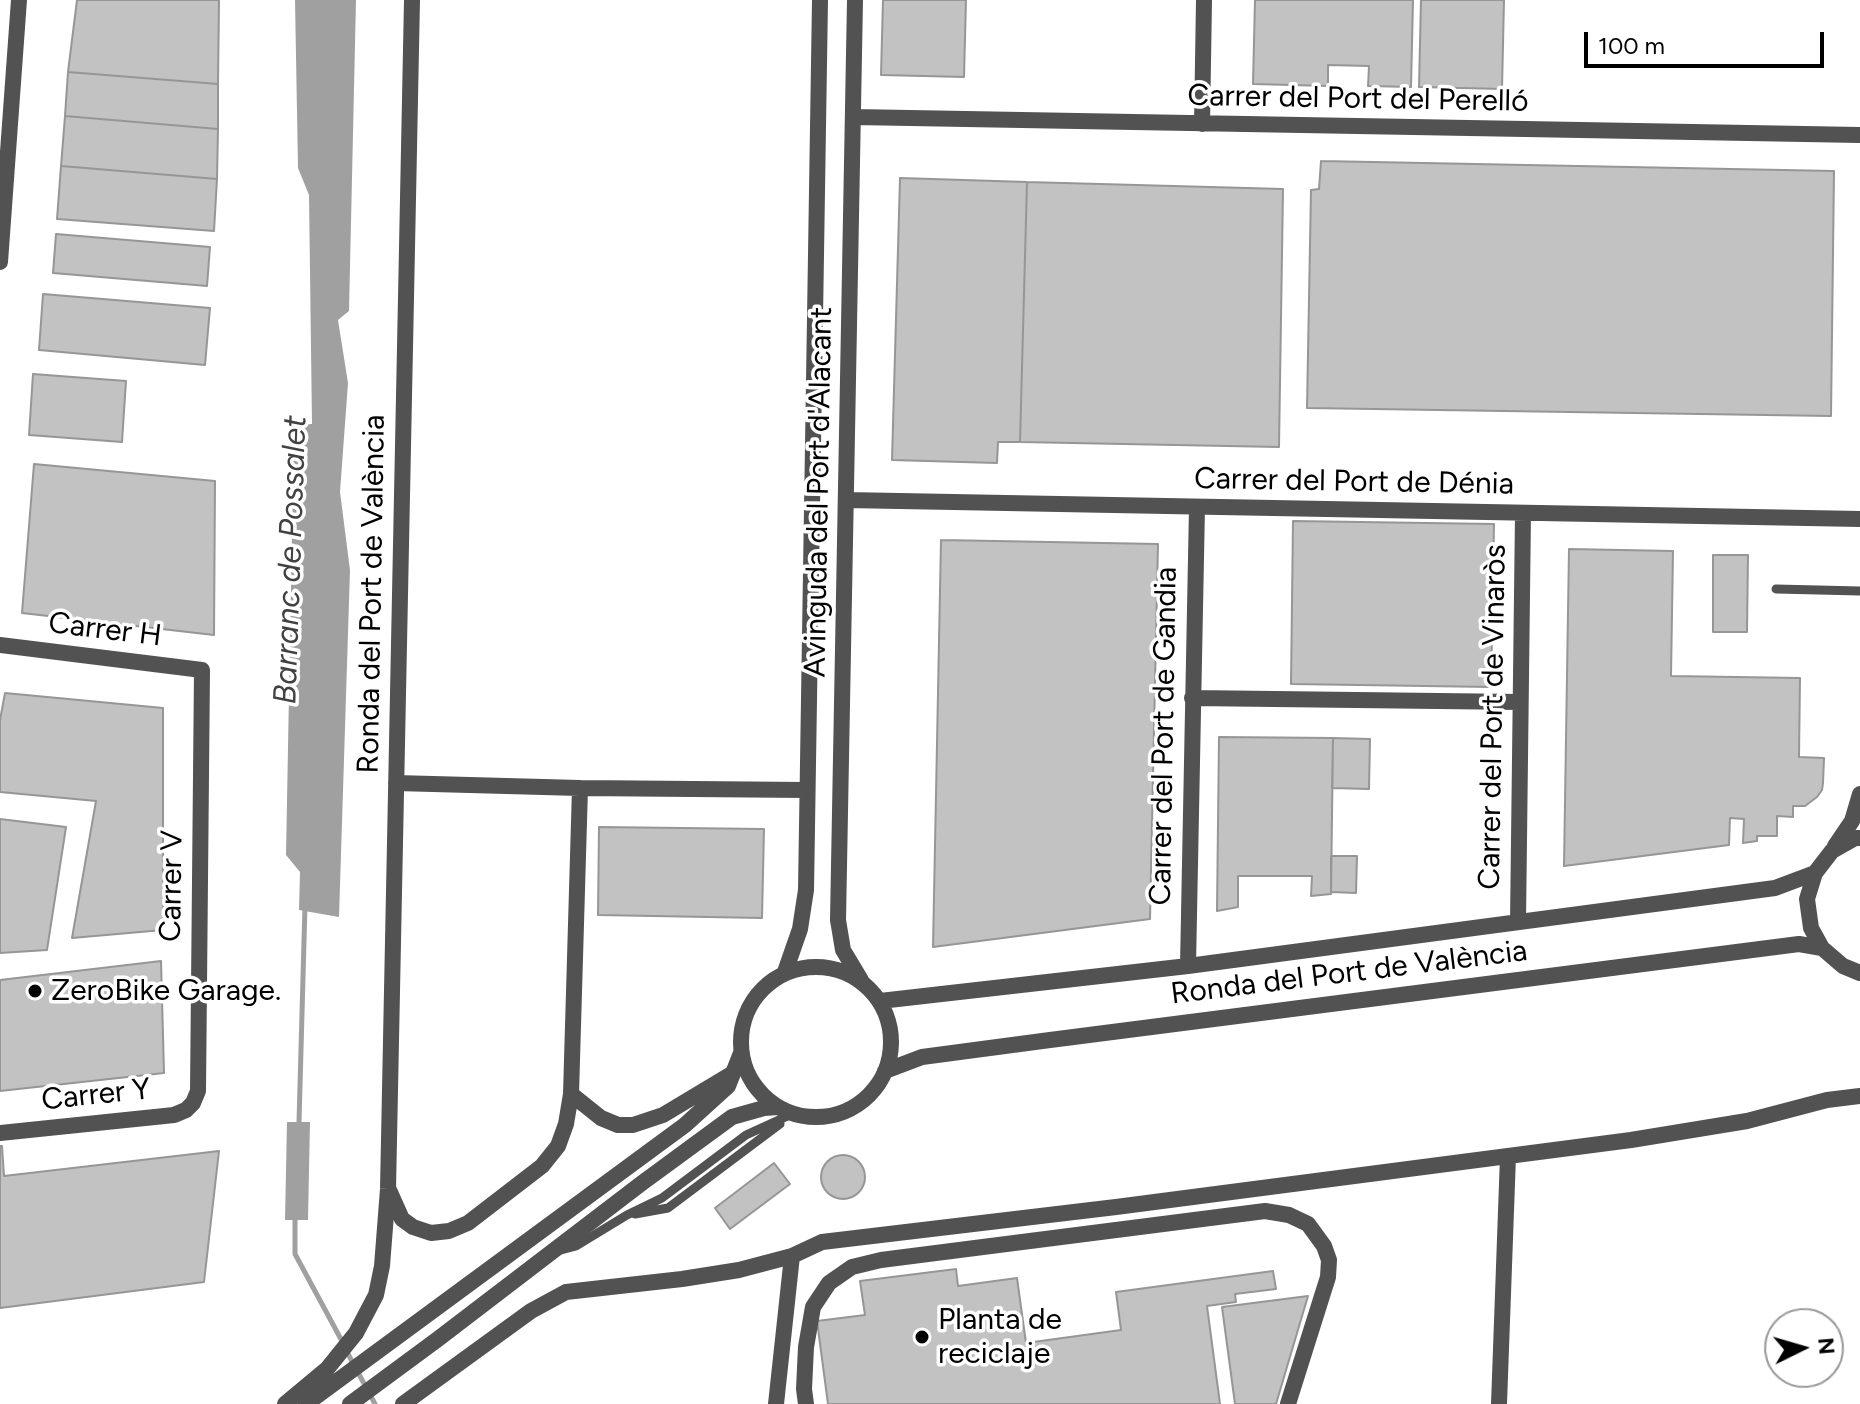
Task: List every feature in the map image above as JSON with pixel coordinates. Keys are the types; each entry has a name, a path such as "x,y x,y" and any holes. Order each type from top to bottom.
{"street":[{"path":"0,262 7,58 19,0"},
{"name":"Ronda del Port de València","path":"285,1404 327,1369 356,1333 376,1295 382,1266 388,1189 412,0"},
{"name":"Avinguda del Port d'Alacant","path":"785,972 800,929 806,890 820,0"},
{"name":"Avinguda del Port d'Alacant","path":"855,0 838,920 843,950 861,980"},
{"path":"1202,124 1204,0"},
{"name":"Carrer del Port del Perelló","path":"854,117 1860,135"},
{"name":"Carrer del Port de Dénia","path":"846,500 1860,519"},
{"name":"Carrer del Port de Gandia","path":"1188,966 1197,507"},
{"name":"Carrer del Port de Vinaròs","path":"1518,922 1523,513"},
{"name":"Carrer H","path":"0,645 202,670"},
{"name":"Carrer V","path":"193,1103 198,1091 202,670"},
{"path":"1192,698 1520,702"},
{"path":"396,783 806,790"},
{"path":"388,1189 402,1219 413,1227 431,1233 449,1231 468,1223 542,1166 558,1146 566,1124 571,1094 580,788"},
{"path":"1860,794 1852,821 1815,873 1807,899 1811,928 1822,948 1843,966 1860,973"},
{"path":"1832,851 1860,838"},
{"name":"Ronda del Port de València","path":"880,1001 1188,966 1775,888 1815,873"},
{"name":"Ronda del Port de València","path":"885,1071 922,1057 993,1047 1799,944 1822,948"},
{"path":"350,1404 732,1117 764,1108 814,1118 840,1115 856,1107 876,1090 890,1061 892,1030 880,1001 861,980 848,972 817,966 801,967 776,977 754,998 741,1032 741,1053 748,1076 757,1089 770,1103 785,1111"},
{"path":"306,1404 685,1125 728,1086 741,1053"},
{"path":"571,1094 601,1118 618,1125 633,1125 663,1115 733,1073"},
{"path":"403,1404 531,1311 566,1292 739,1270 792,1256 822,1242 1631,1140 1747,1121 1827,1100 1860,1096"},
{"name":"Carrer Y","path":"0,1133 174,1115 193,1103"},
{"path":"1499,1404 1508,1156"},
{"path":"806,1404 806,1347 813,1307 829,1283 852,1267 881,1260 1265,1211 1289,1215 1308,1224 1324,1246 1329,1260 1328,1277 1288,1404"},
{"path":"776,1404 792,1256"}],"lane":[{"path":"1776,589 1860,591"},
{"path":"550,1253 576,1246 662,1198 746,1135 785,1111"}],"shaded area":[{"path":"295,0 356,0 349,311 338,320 348,383 340,492 350,570 339,917 299,910 300,872 286,855 294,425 312,424 309,195 298,168"},
{"path":"287,1122 310,1122 308,1220 285,1220"}],"building":[{"path":"77,0 219,0 218,84 68,72"},
{"path":"883,0 966,0 964,77 881,75"},
{"path":"1255,0 1413,0 1411,87 1368,86 1369,66 1328,65 1328,86 1253,84"},
{"path":"1421,0 1504,0 1502,89 1419,87"},
{"path":"68,72 218,84 218,129 65,116"},
{"path":"65,116 218,129 217,179 61,166"},
{"path":"1321,161 1834,171 1831,416 1307,408 1311,190 1319,189"},
{"path":"61,166 217,179 214,231 57,219"},
{"path":"900,178 1027,182 1020,442 998,442 997,463 892,460"},
{"path":"1027,182 1283,189 1279,447 1020,442"},
{"path":"56,234 210,247 207,286 53,273"},
{"path":"43,294 210,308 205,365 39,350"},
{"path":"33,374 126,381 122,442 29,435"},
{"path":"34,464 215,481 214,635 22,613"},
{"path":"1293,521 1494,524 1491,687 1291,684"},
{"path":"941,540 1158,544 1150,919 933,947"},
{"path":"1569,549 1673,551 1671,676 1800,678 1799,757 1824,758 1822,790 1805,806 1793,806 1793,817 1777,816 1777,836 1757,836 1757,841 1743,843 1744,819 1730,818 1729,845 1564,866"},
{"path":"1713,555 1748,555 1747,632 1713,632"},
{"path":"5,693 163,708 163,930 72,938 96,801 0,792 0,720"},
{"path":"1219,737 1333,738 1331,894 1311,896 1312,876 1238,876 1238,907 1217,911"},
{"path":"1333,738 1370,739 1369,789 1332,788"},
{"path":"0,819 66,827 47,950 0,953"},
{"path":"599,827 764,829 762,918 598,915"},
{"path":"1331,856 1357,856 1356,893 1331,892"},
{"path":"161,961 164,1073 0,1091 0,980"},
{"path":"0,1146 4,1176 219,1151 204,1282 0,1308"},
{"path":"843,1155 859,1161 865,1177 859,1193 843,1199 827,1193 821,1177 827,1161"},
{"path":"774,1163 790,1184 730,1229 715,1208"},
{"name":"Planta de reciclaje","path":"956,1269 958,1286 1017,1278 1026,1343 1121,1330 1116,1292 1273,1271 1276,1289 1235,1294 1236,1302 1207,1306 1220,1404 828,1404 817,1321 865,1315 860,1281"},
{"path":"1308,1296 1276,1404 1235,1404 1222,1307"}],"waterway":[{"name":"Barranc de Possalet","path":"299,1122 305,905"},
{"path":"295,1220 295,1254 343,1343"},
{"path":"347,1352 375,1404"}],"place":[{"name":"ZeroBike Garage.","path":"35,991"},
{"name":"Planta de reciclaje","path":"922,1337"}]}
